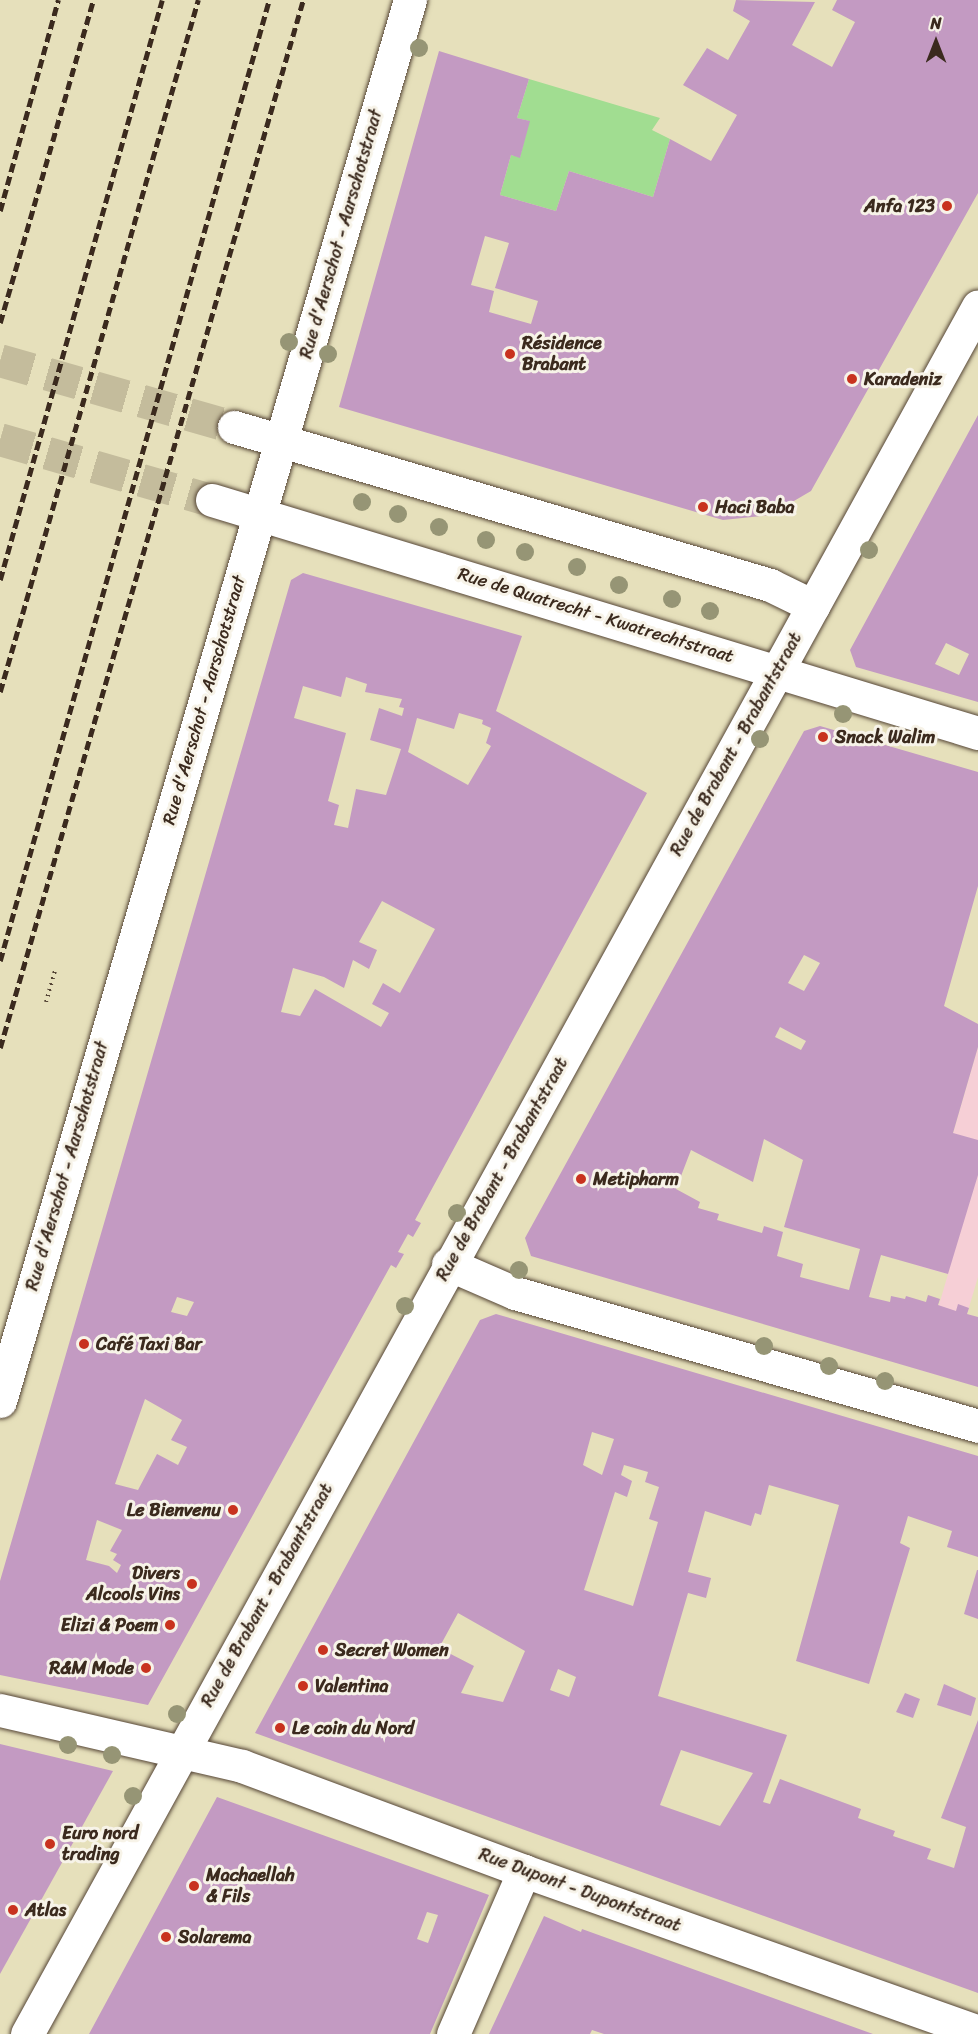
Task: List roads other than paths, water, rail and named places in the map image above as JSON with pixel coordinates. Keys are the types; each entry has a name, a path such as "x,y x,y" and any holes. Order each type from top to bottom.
{"street":[{"name":"Rue d'Aerschot - Aarschotstraat","path":"0,1401 410,0"},
{"name":"Rue de Brabant - Brabantstraat","path":"27,2034 448,1264 978,306"},
{"path":"234,427 770,585 813,606"},
{"name":"Rue de Quatrecht - Kwatrechtstraat","path":"212,500 978,733"},
{"path":"448,1264 515,1293 978,1426"},
{"name":"Rue Dupont - Dupontstraat","path":"0,1710 242,1766 936,2026 978,2032"},
{"path":"453,2034 524,1871"}],"tunnel":[{"path":"0,360 234,427"},
{"path":"0,439 212,500"}],"railway":[{"path":"0,211 58,0"},
{"path":"0,323 93,0"},
{"path":"0,580 162,0"},
{"path":"0,692 198,0"},
{"path":"0,961 269,0"},
{"path":"0,1048 303,0"}],"place":[{"name":"Anfa 123","path":"947,206"},
{"name":"Résidence Brabant","path":"510,354"},
{"name":"Karadeniz","path":"852,379"},
{"name":"Haci Baba","path":"703,507"},
{"name":"Snack Walim","path":"823,737"},
{"name":"Metipharm","path":"581,1179"},
{"name":"Café Taxi Bar","path":"84,1344"},
{"name":"Le Bienvenu","path":"233,1510"},
{"name":"Divers Alcools Vins","path":"192,1584"},
{"name":"Elizi & Poem","path":"170,1625"},
{"name":"Secret Women","path":"323,1650"},
{"name":"R&M Mode","path":"146,1668"},
{"name":"Valentina","path":"303,1686"},
{"name":"Le coin du Nord","path":"280,1728"},
{"name":"Euro nord trading","path":"50,1844"},
{"name":"Machaellah & Fils","path":"194,1886"},
{"name":"Atlas","path":"13,1910"},
{"name":"Solarema","path":"166,1937"}]}
